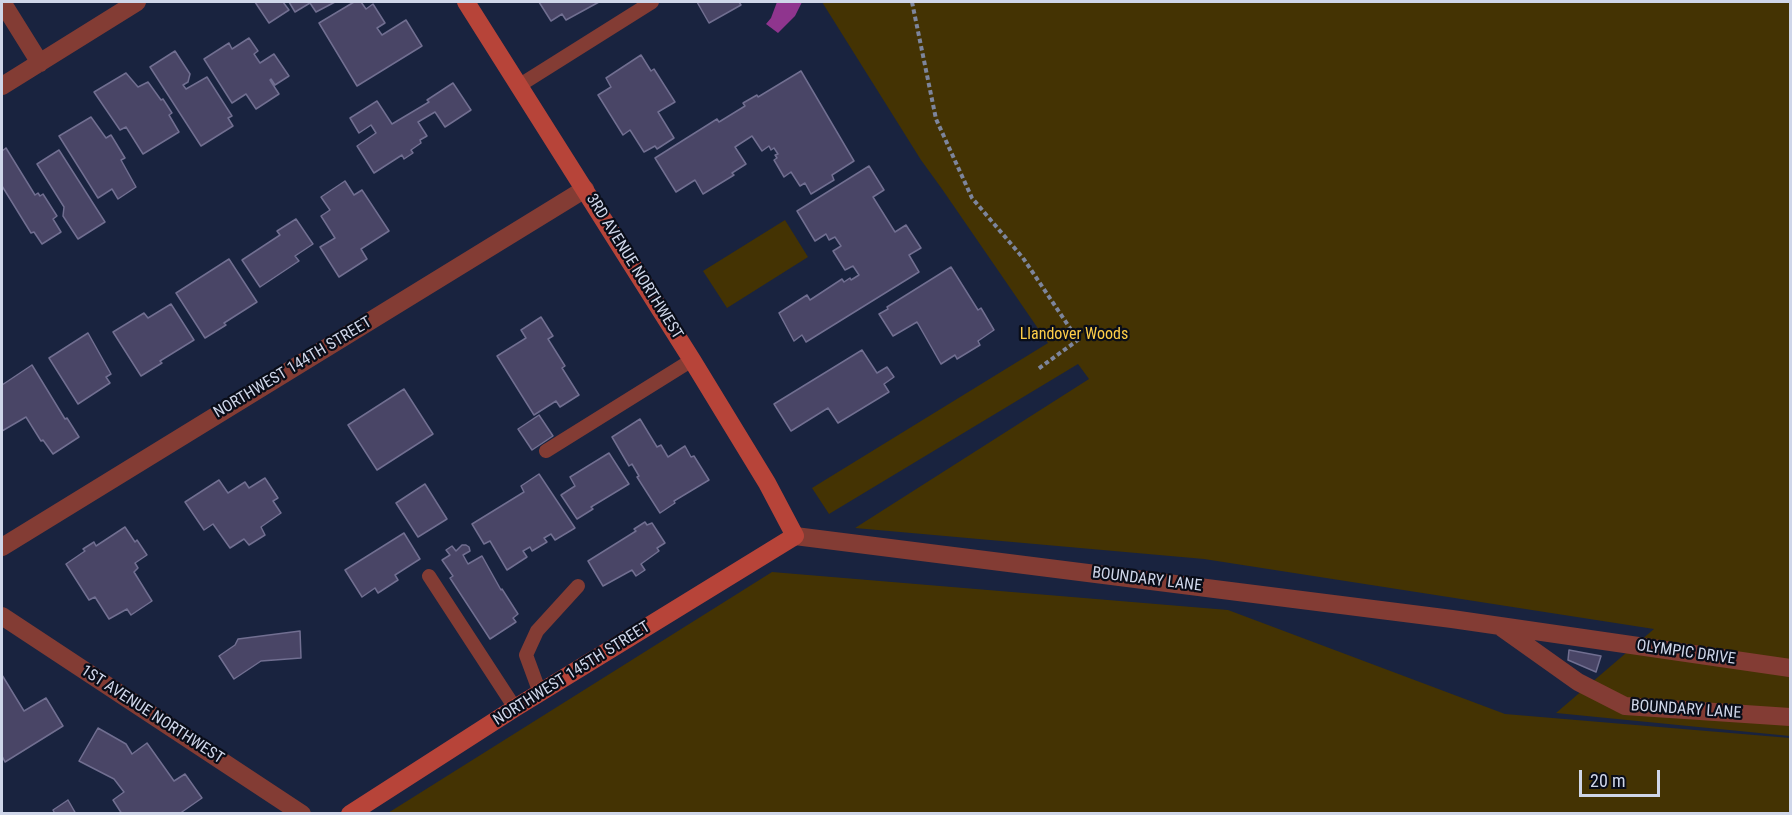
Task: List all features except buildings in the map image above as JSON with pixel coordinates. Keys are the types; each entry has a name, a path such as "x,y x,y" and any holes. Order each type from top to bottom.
{"street":[{"path":"2,2 40,63"},
{"path":"2,86 137,2"},
{"name":"3RD AVENUE NORTHWEST","path":"466,2 692,360 767,483 795,536"},
{"name":"NORTHWEST 144TH STREET","path":"2,547 585,189"},
{"name":"BOUNDARY LANE","path":"795,536 1498,625 1582,638"},
{"name":"NORTHWEST 145TH STREET","path":"350,813 515,708 795,536"},
{"name":"1ST AVENUE NORTHWEST","path":"2,616 302,813"},
{"name":"BOUNDARY LANE","path":"1498,625 1578,682 1625,706 1791,717"},
{"name":"OLYMPIC DRIVE","path":"1582,638 1791,668"}],"lane":[{"path":"519,86 652,2"},
{"path":"546,451 692,360"},
{"path":"429,576 515,708"},
{"path":"540,693 526,655 537,631 578,586"}],"path":[{"path":"912,2 936,119 972,198 1023,258 1078,340 1038,369"}],"green space":[{"name":"Llandover Woods","path":"822,2 1790,2 1790,736 1556,713 1654,629 1204,559 855,528 1089,379 1078,364 829,514 812,488 1048,343 921,160"},
{"path":"785,220 808,257 727,308 703,271"},
{"path":"772,572 1228,610 1505,714 1790,738 1790,813 388,813"}],"shaded area":[{"path":"777,2 802,2 795,16 778,33 766,24"}]}
